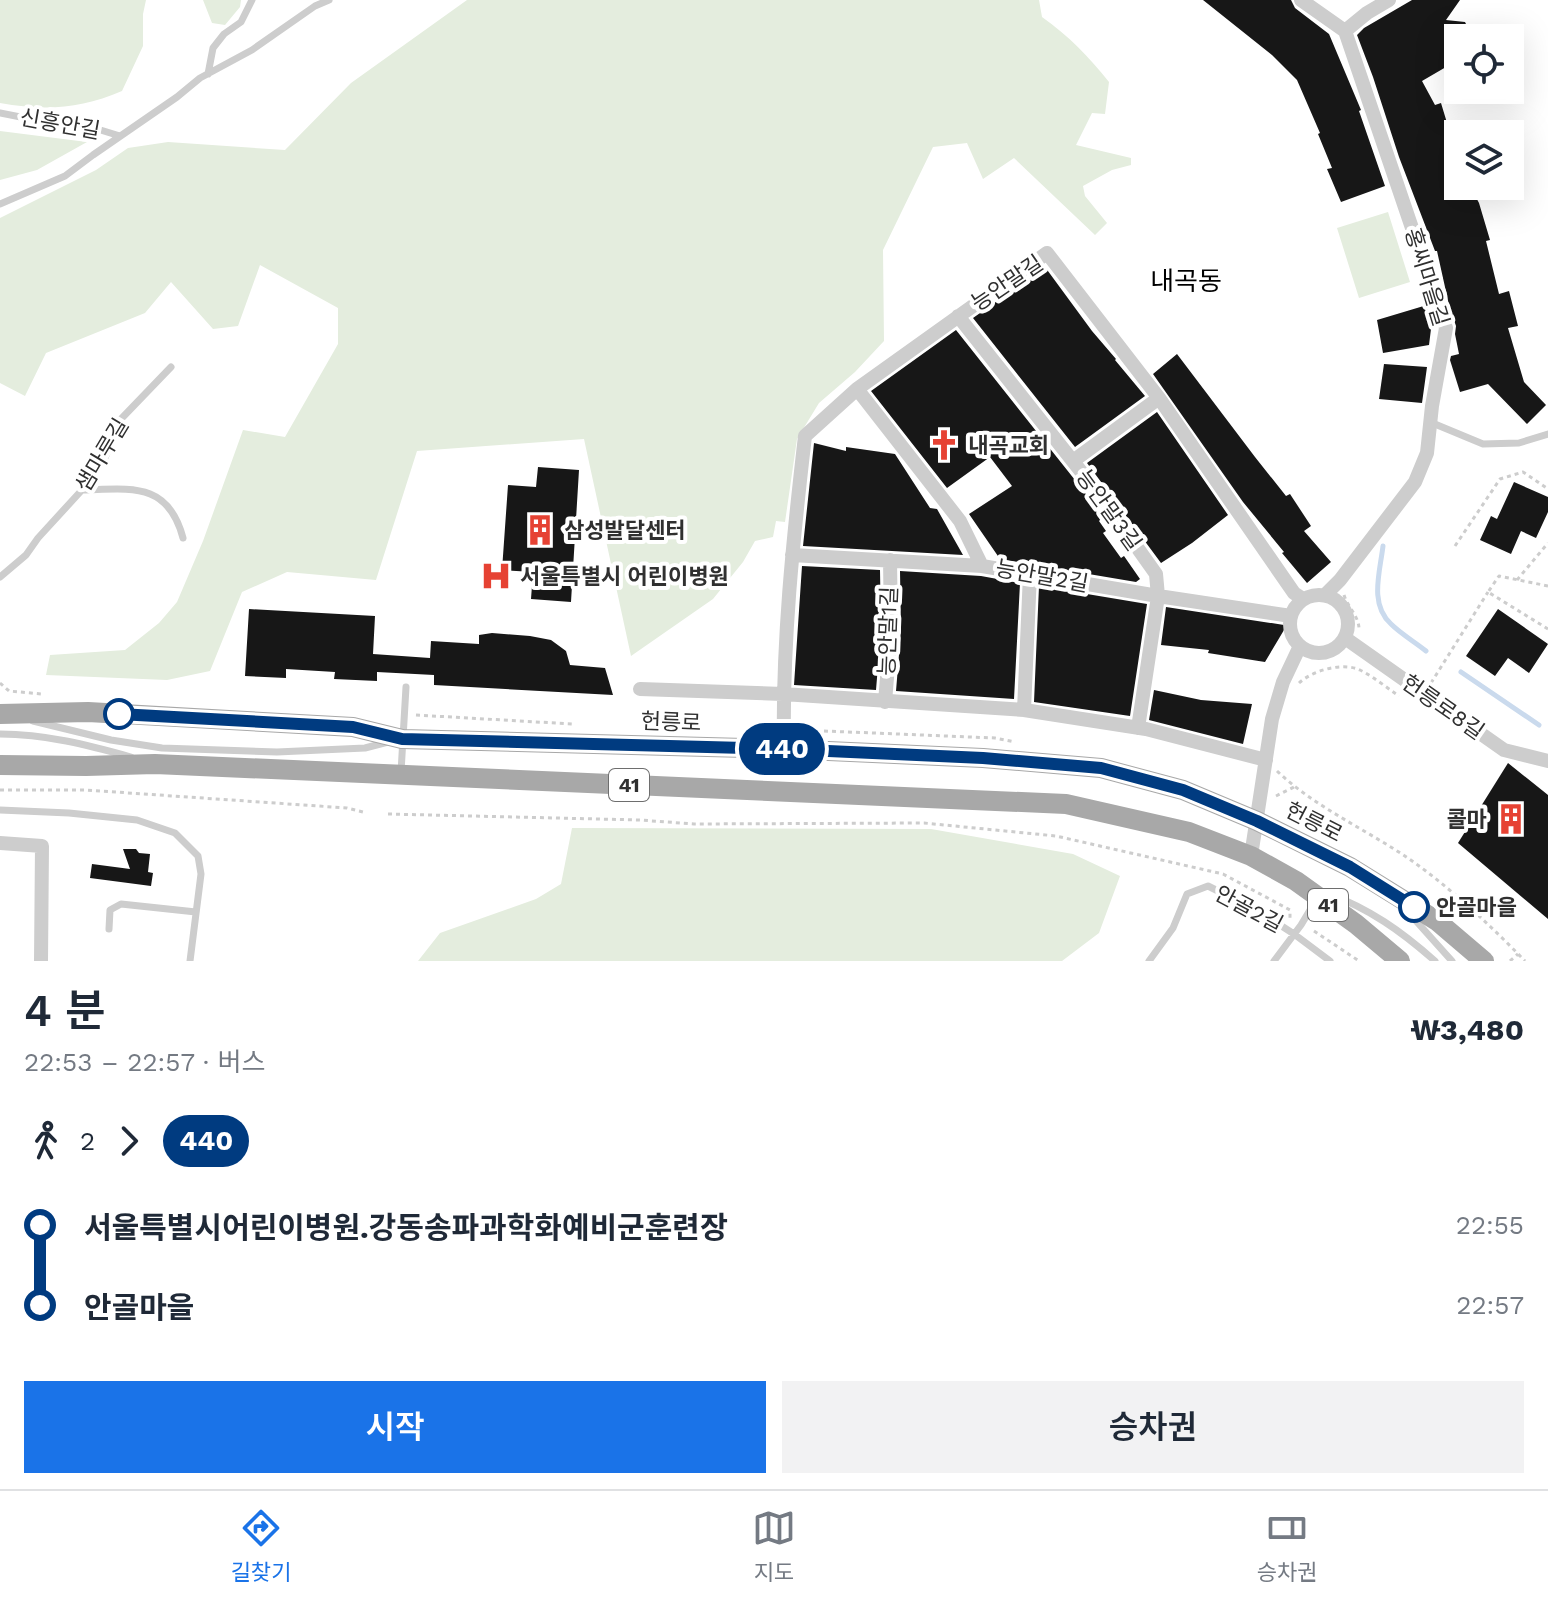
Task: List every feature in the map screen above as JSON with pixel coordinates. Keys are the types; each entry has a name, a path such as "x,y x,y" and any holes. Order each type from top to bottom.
{"main road":[{"name":"헌릉로","path":"1,720 88,712 353,727 402,739 784,749 983,758 1101,768 1183,790 1257,821 1350,867 1437,921 1484,961"},
{"name":"41","path":"0,765 155,764 1066,804 1189,832 1251,856 1296,881 1356,924 1396,959"}],"street":[{"path":"1301,0 1345,31 1389,0"},
{"name":"홍씨마을길","path":"1325,595 1415,482 1427,453 1446,328 1345,31"},
{"name":"능안말길","path":"784,749 783,694 792,555 805,436 857,389 1047,253 1159,398 1294,593 1303,599"},
{"name":"능안말3길","path":"958,316 1102,498 1156,574 1158,596"},
{"path":"857,389 960,521 982,566"},
{"path":"1073,461 1159,398"},
{"name":"능안말2길","path":"792,555 982,566 1291,616"},
{"name":"능안말1길","path":"885,702 891,629 890,560"},
{"path":"1024,710 1030,574"},
{"path":"1325,595 1334,598 1346,612 1348,629 1339,645 1324,652 1307,650 1294,638 1290,629 1291,616 1303,599 1325,595"},
{"path":"1138,728 1158,596"},
{"name":"헌릉로8길","path":"1345,638 1504,750 1548,761"},
{"path":"1251,856 1272,719 1283,682 1300,646"},
{"path":"640,689 783,694"},
{"name":"능안말1길","path":"783,694 1024,710 1138,728 1266,760"},
{"path":"0,843 42,846 41,961"}],"lane":[{"path":"208,74 213,48 224,34 241,22 252,0"},
{"path":"0,204 65,176 208,74 252,50 315,6 329,0"},
{"name":"신흥안길","path":"0,113 94,128 120,136"},
{"name":"샘마루길","path":"0,577 26,555 83,490 105,458 121,419 171,367"},
{"path":"1430,422 1483,444 1519,443 1548,434"},
{"path":"83,490 133,489 153,494 179,523 183,538"},
{"path":"400,774 406,687"},
{"path":"1,720 162,748 277,752 365,748 402,739"},
{"path":"1,720 40,736 155,764"},
{"path":"0,810 137,820 175,833 198,856 201,874 190,961"},
{"path":"1296,881 1356,904 1407,936 1435,961"},
{"name":"안골2길","path":"1149,961 1173,928 1187,894 1208,886 1260,912 1330,961"},
{"path":"1391,893 1452,961"},
{"path":"1294,934 1318,898"},
{"path":"109,929 110,910 121,904 196,912"},
{"name":"안골2길","path":"1274,961 1294,934"}],"path":[{"path":"1455,546 1500,479 1523,472 1548,489"},
{"path":"1516,581 1548,543"},
{"path":"1438,672 1499,576 1548,586"},
{"path":"1488,592 1548,629"},
{"path":"1292,690 1307,675 1334,668 1358,669 1405,700"},
{"path":"1266,760 1294,787 1414,862 1506,940 1525,961"},
{"path":"3,789 68,787 347,808 363,812"},
{"path":"1274,796 1294,787"},
{"path":"388,814 694,824 924,823 1056,836 1223,874 1290,910 1290,920"},
{"path":"1314,931 1359,961"},
{"path":"1510,961 1518,954"}],"green space":[{"path":"0,0 146,0 143,46 122,91 92,102 62,107 0,103"},
{"path":"203,0 241,0 240,7 225,25 212,23"},
{"path":"467,0 1039,0 1042,17 1078,47 1109,82 1105,114 1092,113 1076,145 1131,158 1131,165 1112,170 1083,186 1085,196 1107,223 1095,235 1014,158 983,179 967,143 933,147 883,250 884,341 855,372 819,403 797,439 785,522 776,521 773,537 755,541 743,562 713,599 631,656 584,439 417,451 376,580 287,572 242,592 210,671 167,680 46,675 50,655 125,650 159,623 177,602 203,541 243,430 285,437 338,344 338,308 260,265 238,326 213,329 171,282 145,313 46,353 25,396 0,383 0,218 96,170 128,148 168,142 285,150 351,83"},
{"path":"0,131 87,142 37,170 0,180"},
{"path":"1388,212 1410,282 1359,298 1337,228"},
{"path":"572,828 931,829 1073,854 1120,876 1099,933 1062,961 418,961 440,933 536,899 561,884"}],"building":[{"path":"1203,0 1291,0 1295,8 1329,34 1361,110 1385,186 1341,202 1327,169 1332,168 1320,133 1297,80 1272,55"},
{"path":"1412,0 1460,0 1446,20 1466,24 1444,24 1444,68 1422,81 1435,105 1441,103 1446,120 1444,200 1477,200 1479,203 1490,240 1486,241 1499,294 1509,291 1518,326 1508,328 1524,382 1546,405 1527,424 1488,384 1460,392 1450,360 1451,356 1459,354 1456,326 1437,251 1399,157 1357,35"},
{"path":"1045,267 1145,396 1075,447 973,318"},
{"path":"1427,305 1431,329 1429,345 1383,353 1377,320"},
{"path":"956,330 1094,504 1103,517 1099,521 1106,531 1103,533 1140,579 1136,582 1000,559 969,514 1012,486 990,457 947,488 871,391"},
{"path":"1177,354 1286,496 1290,494 1311,526 1304,531 1331,562 1307,583 1243,502 1153,374"},
{"path":"1384,364 1427,367 1422,403 1379,399"},
{"path":"1157,412 1228,515 1161,563 1087,463"},
{"path":"814,443 846,451 846,447 895,454 930,508 937,509 963,555 803,546"},
{"name":"삼성발달센터","path":"538,467 579,470 571,602 531,599 533,572 502,570 508,485 536,487"},
{"path":"1514,482 1548,497 1548,512 1536,538 1521,531 1511,554 1480,540 1491,516 1497,519"},
{"path":"802,566 880,570 881,629 876,690 794,685"},
{"path":"900,571 981,576 1020,583 1014,699 896,691 901,630"},
{"path":"1039,586 1147,604 1130,716 1034,702"},
{"path":"1166,607 1284,625 1284,630 1265,662 1208,653 1209,650 1161,645"},
{"path":"249,609 375,616 373,654 430,658 431,641 479,644 479,635 492,633 551,640 566,651 570,665 605,668 613,695 434,685 434,675 377,672 377,681 334,679 335,672 286,669 286,678 245,676"},
{"path":"1498,609 1548,644 1529,673 1508,658 1495,676 1466,656"},
{"path":"1154,690 1201,700 1252,704 1243,744 1149,720"},
{"name":"콜마","path":"1508,763 1548,795 1548,919 1458,843"},
{"path":"123,849 150,854 148,872 153,873 151,886 90,878 92,864 130,869"}],"waterway":[{"path":"1383,546 1378,587 1380,607 1391,624 1426,651"},
{"path":"1461,672 1539,725"}],"bus line":[{"name":"440","path":"119,714 353,727 402,739 784,749 983,758 1101,768 1183,790 1257,821 1350,867 1414,907"}],"place":[{"name":"내곡교회","path":"944,445"},
{"name":"삼성발달센터","path":"540,530"},
{"name":"서울특별시 어린이병원","path":"496,576"},
{"name":"콜마","path":"1511,819"},
{"name":"안골마을","path":"1414,907"}],"district":[{"name":"내곡동","path":"1186,281"}]}
